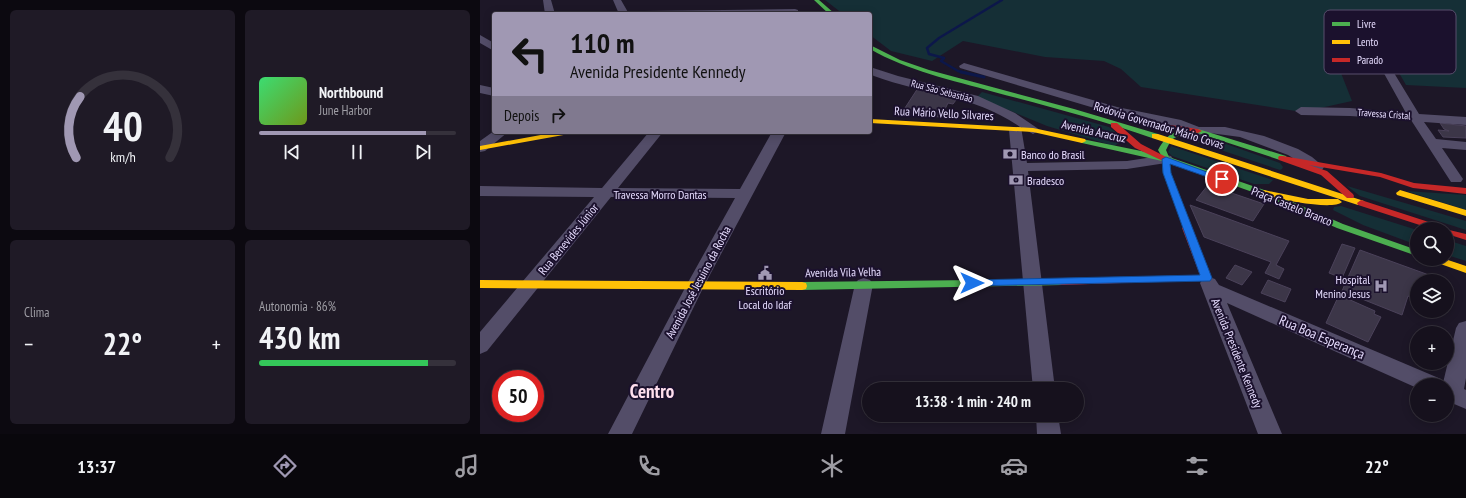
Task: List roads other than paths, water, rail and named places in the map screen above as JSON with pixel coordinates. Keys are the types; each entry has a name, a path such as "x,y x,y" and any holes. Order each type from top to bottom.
{"main road":[{"path":"816,0 830,12"},
{"name":"Rodovia Governador Mário Covas","path":"872,48 881,54 917,69 1108,120 1419,222"},
{"path":"1108,120 1151,123 1198,131 1346,179"},
{"path":"1108,120 1138,146 1166,159"},
{"name":"Rua Mário Vello Silvares","path":"872,121 1016,130"},
{"name":"Avenida Aracruz","path":"1016,130 1033,130 1166,159"},
{"path":"1168,139 1176,134 1198,131"},
{"path":"480,148 558,134"},
{"name":"Avenida Presidente Kennedy","path":"1168,139 1162,150 1166,159 1167,173 1209,283"},
{"path":"1282,158 1386,177 1413,184 1466,191"},
{"path":"1264,193 1283,186 1290,180 1293,170 1282,158"},
{"name":"Praça Castelo Branco","path":"1166,159 1264,193 1340,226 1410,251"},
{"path":"1386,177 1393,172 1407,173"},
{"path":"1324,173 1357,202"},
{"path":"1386,177 1390,183 1392,191 1466,213"},
{"path":"1442,177 1461,179"},
{"path":"1264,193 1308,202 1357,202"},
{"path":"1454,233 1466,237"},
{"path":"1454,266 1466,270"},
{"name":"Avenida Vila Velha","path":"480,284 695,286 1209,283"}],"street":[{"path":"547,0 550,12"},
{"path":"617,0 623,12"},
{"path":"786,4 795,12"},
{"path":"645,12 653,5"},
{"path":"480,38 492,47"},
{"path":"480,53 492,50"},
{"path":"964,66 1115,110 1181,124 1198,131 1207,128 1242,134 1287,149 1313,163 1324,173"},
{"name":"Rua São Sebastião","path":"872,71 901,81 967,96 1010,114 1033,130"},
{"path":"1390,74 1432,143 1461,179"},
{"path":"480,89 492,92"},
{"name":"Travessa Cristal","path":"1301,111 1350,112 1466,121"},
{"path":"1016,130 1043,382"},
{"path":"480,148 498,134"},
{"name":"Rua Benevides Júnior","path":"480,346 654,134"},
{"name":"Avenida José Jesuino da Rocha","path":"620,434 695,286 778,134"},
{"path":"1432,143 1466,146"},
{"path":"1020,167 1128,165 1166,159"},
{"name":"Travessa Morro Dantas","path":"480,191 605,194 744,194"},
{"name":"Rua Boa Esperança","path":"1209,283 1418,378"},
{"name":"Avenida Presidente Kennedy","path":"1209,283 1270,434"},
{"path":"833,434 864,284"},
{"path":"1453,378 1466,328"},
{"path":"1048,422 1049,434"}],"waterway":[{"path":"966,73 958,71 941,61 944,58 929,54 927,48 939,38 1002,0"},
{"path":"961,72 984,77"}],"place":[{"name":"Banco do Brasil","path":"1010,154"},
{"name":"Bradesco","path":"1016,180"},
{"name":"Escritório Local do Idaf","path":"765,273"},
{"name":"Hospital Menino Jesus","path":"1381,286"}],"district":[{"name":"Centro","path":"652,391"}]}
